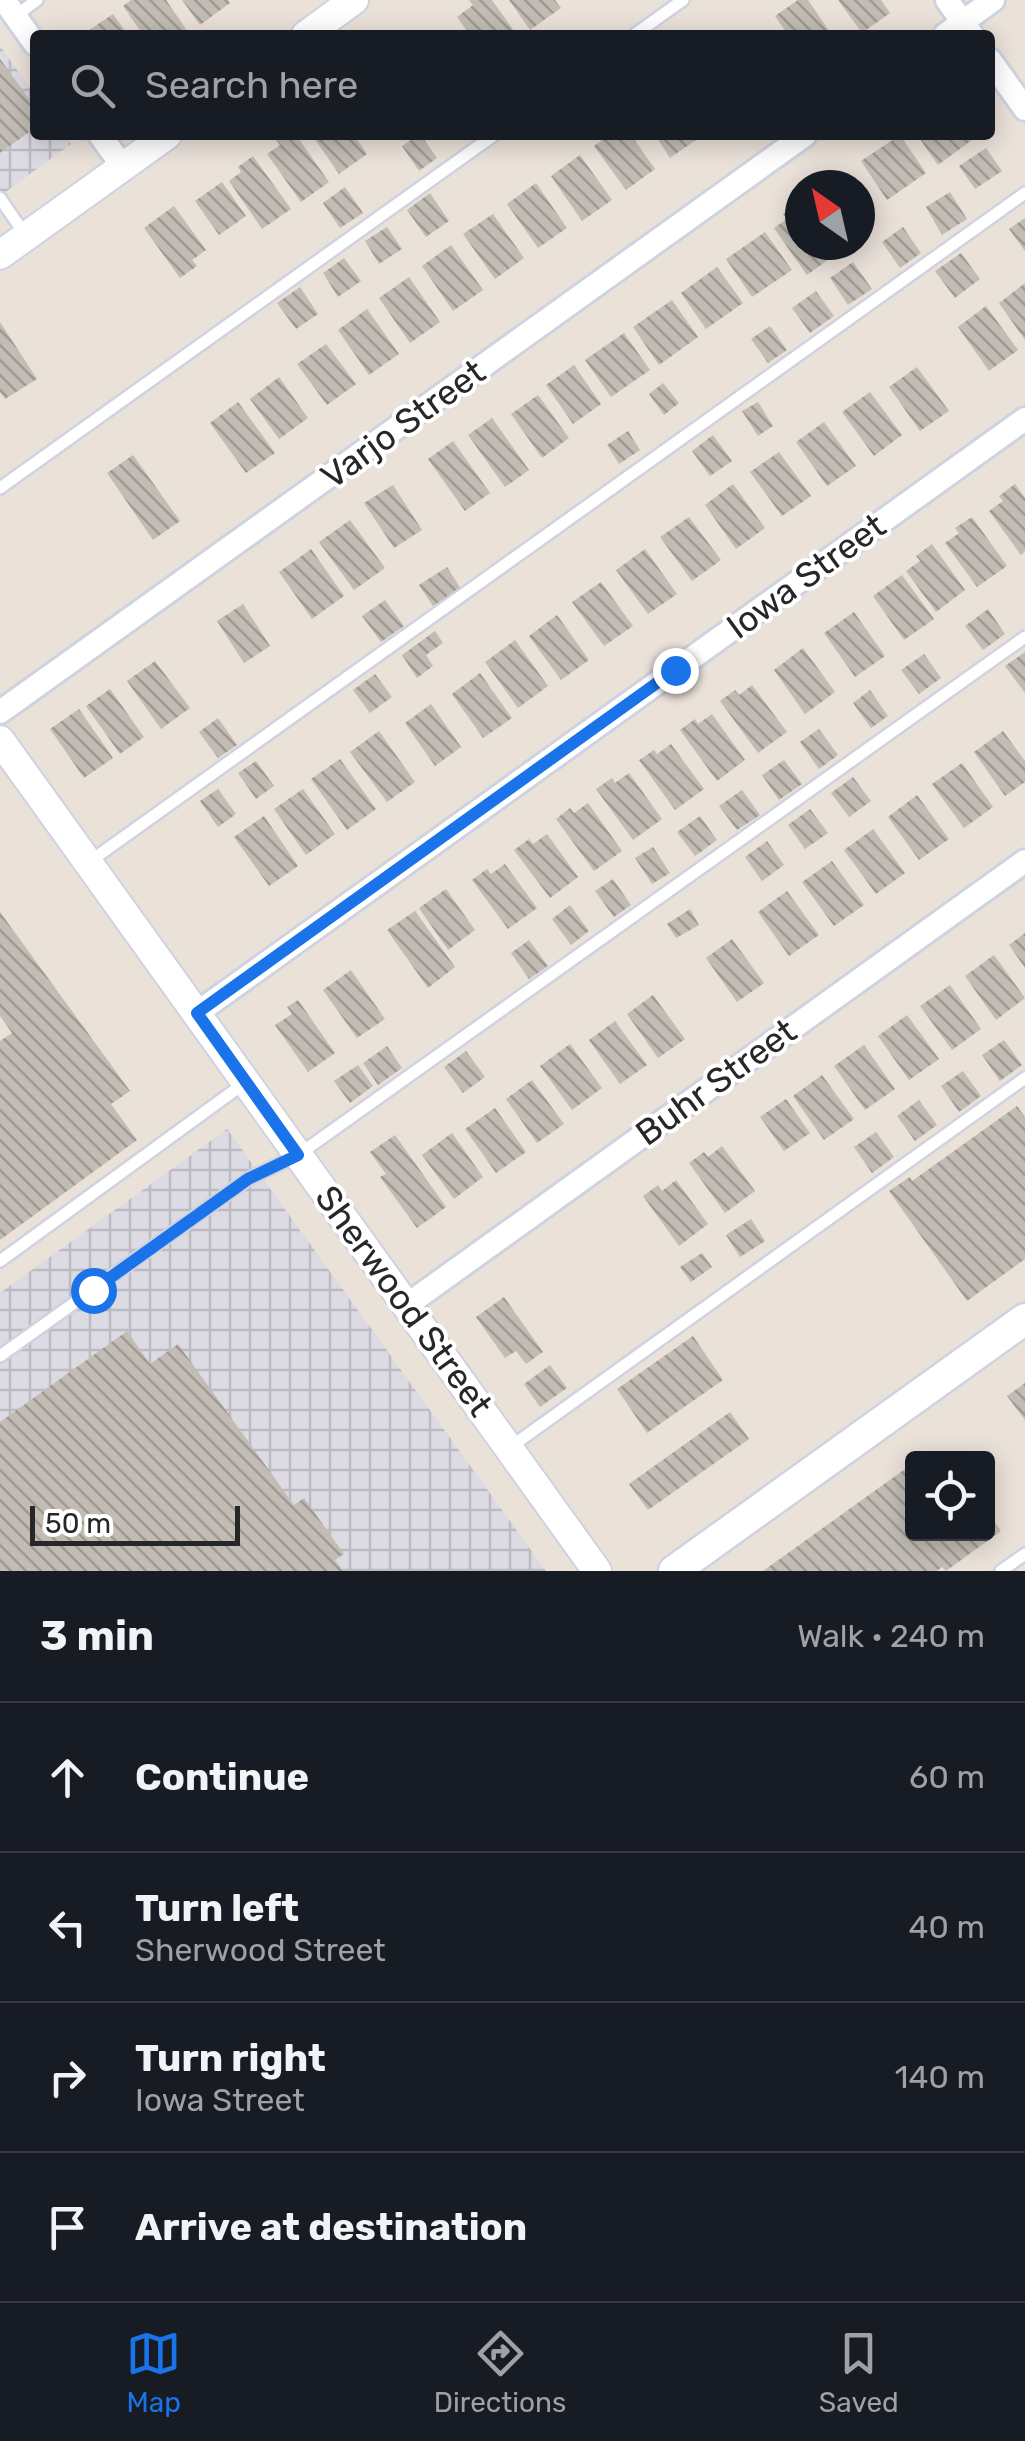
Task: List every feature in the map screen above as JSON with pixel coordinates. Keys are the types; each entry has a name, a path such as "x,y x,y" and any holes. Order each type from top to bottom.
{"main road":[{"path":"674,1571 1025,1319"}],"street":[{"path":"313,30 354,0"},
{"path":"946,0 960,30"},
{"path":"961,30 993,0"},
{"path":"10,8 30,37"},
{"path":"995,67 1025,109"},
{"path":"104,140 123,167"},
{"path":"0,255 160,140"},
{"name":"Varjo Street","path":"0,712 798,140"},
{"name":"Iowa Street","path":"197,1013 1025,419"},
{"name":"Sherwood Street","path":"5,757 88,862 597,1571"},
{"name":"Buhr Street","path":"406,1304 1025,860"}],"lane":[{"path":"10,8 37,0"},
{"path":"641,30 683,0"},
{"path":"0,488 487,140"},
{"path":"88,862 1025,193"},
{"path":"0,198 26,236"},
{"path":"0,1356 248,1179 298,1155 1025,637"},
{"path":"509,1448 1025,1078"},
{"path":"0,1261 246,1082"},
{"path":"1002,1571 1025,1554"}],"shaded area":[{"path":"0,46 30,88 30,140 68,140 71,144 0,196"},
{"path":"227,1129 546,1571 0,1571 0,1293"}],"building":[{"path":"131,0 166,0 186,29 140,30 123,6"},
{"path":"182,0 228,0 230,3 200,25"},
{"path":"469,0 492,0 513,30 466,30 457,17 473,5"},
{"path":"509,0 555,0 561,8 530,30"},
{"path":"798,0 808,0 829,30 785,30 775,16"},
{"path":"838,0 881,0 890,13 866,30 860,30"},
{"path":"113,14 124,30 89,30"},
{"path":"0,59 30,100 30,132 0,153"},
{"path":"276,140 300,140 329,182 301,202 267,154 280,145"},
{"path":"315,140 357,140 367,154 339,174"},
{"path":"411,140 424,140 437,158 419,171 402,146"},
{"path":"602,140 635,140 655,169 626,190 594,146"},
{"path":"658,140 696,140 670,158"},
{"path":"892,140 903,140 926,173 887,200 875,182 875,170 867,170 861,161"},
{"path":"920,140 972,140 938,165"},
{"path":"986,148 1002,171 975,189 959,166"},
{"path":"580,155 612,200 582,221 551,176"},
{"path":"253,156 291,209 262,229 229,181 241,172 238,167"},
{"path":"222,182 246,216 219,235 195,201"},
{"path":"536,183 567,228 538,248 507,204"},
{"path":"345,187 363,213 340,228 323,203"},
{"path":"950,192 967,219 942,235 926,207"},
{"path":"430,193 449,221 426,237 407,210"},
{"path":"174,206 206,250 192,260 197,266 180,278 144,228"},
{"path":"493,214 524,258 495,279 463,234"},
{"path":"1025,218 1025,251 1009,229"},
{"path":"785,220 785,244 774,228"},
{"path":"387,227 402,249 379,264 365,241"},
{"path":"903,227 921,253 900,268 882,242"},
{"path":"765,232 792,270 752,297 726,259"},
{"path":"451,245 483,290 453,311 422,266"},
{"path":"961,253 980,279 955,298 935,271"},
{"path":"344,258 361,281 338,297 323,273"},
{"path":"796,260 828,260 807,275"},
{"path":"853,262 872,289 848,305 830,278"},
{"path":"717,267 743,303 706,329 681,293"},
{"path":"409,277 440,322 410,343 379,298"},
{"path":"1025,283 1025,340 999,303"},
{"path":"300,287 318,314 296,329 277,303"},
{"path":"816,291 834,316 810,333 792,308"},
{"path":"672,300 698,337 659,365 633,327"},
{"path":"986,306 1018,350 989,371 958,327"},
{"path":"367,309 399,354 369,375 338,330"},
{"path":"0,322 37,379 5,399 0,392"},
{"path":"770,326 787,350 768,363 751,339"},
{"path":"624,333 650,370 611,397 585,360"},
{"path":"326,344 356,384 327,405 297,364"},
{"path":"574,365 601,404 573,424 546,385"},
{"path":"917,367 949,411 920,431 889,387"},
{"path":"279,377 308,418 279,439 250,399"},
{"path":"663,383 679,403 664,415 649,394"},
{"path":"870,392 902,435 874,456 842,412"},
{"path":"538,395 569,438 542,458 511,414"},
{"path":"238,402 275,453 246,473 210,423"},
{"path":"758,402 773,426 758,436 742,411"},
{"path":"492,418 529,470 505,487 468,435"},
{"path":"824,422 856,466 827,486 796,442"},
{"path":"628,431 640,450 619,464 607,445"},
{"path":"713,435 732,461 710,476 692,451"},
{"path":"453,441 490,493 465,511 428,459"},
{"path":"779,452 811,496 782,516 750,472"},
{"path":"133,455 180,521 153,540 107,473"},
{"path":"733,484 765,528 736,549 705,505"},
{"path":"1015,484 1025,498 1025,551 1021,555 989,511 1003,501 999,496"},
{"path":"393,485 422,530 394,548 364,503"},
{"path":"689,517 721,560 692,581 660,537"},
{"path":"972,517 1007,566 977,587 945,543 959,533 955,528"},
{"path":"350,520 385,568 354,590 319,542"},
{"path":"932,544 965,590 936,612 906,571 920,561 916,556"},
{"path":"311,549 344,596 312,619 279,572"},
{"path":"645,549 677,594 648,614 616,570"},
{"path":"447,567 461,589 433,606 419,585"},
{"path":"902,575 934,619 904,640 873,596"},
{"path":"601,582 633,626 604,646 572,602"},
{"path":"385,600 404,626 381,642 362,616"},
{"path":"243,604 270,646 244,663 217,621"},
{"path":"988,609 1005,634 983,650 965,626"},
{"path":"854,612 885,656 855,677 824,633"},
{"path":"557,615 589,660 561,680 529,636"},
{"path":"435,631 443,643 426,655 433,666 417,678 402,655"},
{"path":"515,640 548,686 518,708 485,662"},
{"path":"803,648 835,692 805,714 774,670"},
{"path":"1025,652 1025,693 1005,666"},
{"path":"924,654 941,678 919,694 901,670"},
{"path":"155,661 190,708 161,729 127,681"},
{"path":"480,673 512,718 483,738 452,694"},
{"path":"375,674 392,697 370,713 353,690"},
{"path":"752,685 787,732 758,753 720,701 735,690 739,695"},
{"path":"110,689 144,737 120,754 86,706"},
{"path":"870,690 888,716 871,728 853,703"},
{"path":"431,704 461,747 435,766 405,723"},
{"path":"79,709 113,758 84,778 50,729"},
{"path":"712,714 745,760 717,781 680,730 695,719 698,724"},
{"path":"218,718 237,745 218,758 199,732"},
{"path":"819,729 838,755 819,769 800,742"},
{"path":"379,731 415,782 387,802 350,752"},
{"path":"1003,731 1025,761 1025,782 1005,796 974,752"},
{"path":"671,744 704,789 675,810 639,760"},
{"path":"340,759 376,809 347,830 311,779"},
{"path":"784,760 802,784 779,800 762,775"},
{"path":"256,761 274,786 256,799 238,773"},
{"path":"962,763 993,807 964,828 932,784"},
{"path":"629,773 662,819 633,840 596,789"},
{"path":"853,777 871,801 849,817 831,793"},
{"path":"218,789 236,814 218,827 200,801"},
{"path":"303,789 335,834 306,855 274,809"},
{"path":"742,790 760,815 737,830 719,806"},
{"path":"917,795 949,839 919,860 888,817"},
{"path":"588,803 622,851 594,871 556,819 570,808 574,813"},
{"path":"810,809 828,833 805,849 788,825"},
{"path":"264,816 298,866 269,886 234,837"},
{"path":"700,816 717,840 695,856 677,832"},
{"path":"873,829 905,873 876,894 844,850"},
{"path":"547,834 578,877 550,898 514,850 529,839 533,844"},
{"path":"767,841 784,865 762,881 745,857"},
{"path":"653,847 670,873 652,884 635,858"},
{"path":"832,861 864,905 834,926 802,882"},
{"path":"505,864 537,908 508,929 472,880 487,869 491,874"},
{"path":"613,879 631,905 614,917 595,891"},
{"path":"446,889 475,930 448,950 419,908"},
{"path":"787,891 819,935 789,956 758,912"},
{"path":"570,905 589,931 571,945 552,919"},
{"path":"690,909 699,925 676,938 667,924"},
{"path":"415,911 455,967 428,988 387,930"},
{"path":"0,912 130,1091 111,1104 137,1140 0,1240 0,1041 12,1033 0,1016"},
{"path":"1025,933 1025,968 1009,945"},
{"path":"732,939 764,983 737,1002 706,958"},
{"path":"529,940 548,966 529,979 511,953"},
{"path":"994,955 1025,998 996,1020 965,976"},
{"path":"351,970 385,1019 357,1038 323,990"},
{"path":"950,985 981,1029 952,1050 920,1006"},
{"path":"653,995 685,1039 658,1058 627,1014"},
{"path":"298,1000 335,1053 308,1072 275,1025 292,1014 287,1007"},
{"path":"907,1015 939,1059 909,1080 878,1036"},
{"path":"615,1021 647,1065 620,1084 589,1040"},
{"path":"1004,1040 1022,1065 1000,1081 982,1055"},
{"path":"570,1044 602,1088 572,1110 540,1066"},
{"path":"864,1045 895,1089 865,1110 834,1066"},
{"path":"387,1046 402,1068 378,1085 363,1063"},
{"path":"466,1051 485,1077 463,1093 444,1067"},
{"path":"358,1065 373,1086 350,1103 334,1081"},
{"path":"963,1071 981,1096 959,1112 941,1086"},
{"path":"822,1075 854,1119 824,1140 793,1096"},
{"path":"532,1080 564,1124 537,1143 506,1099"},
{"path":"786,1099 810,1133 784,1151 760,1117"},
{"path":"919,1100 937,1125 915,1141 897,1116"},
{"path":"1017,1106 1025,1117 1025,1259 967,1301 889,1191 910,1177 912,1181"},
{"path":"495,1108 526,1152 496,1173 465,1129"},
{"path":"876,1132 894,1157 872,1173 854,1147"},
{"path":"452,1133 483,1177 454,1199 422,1155"},
{"path":"395,1135 446,1207 417,1228 380,1177 386,1174 370,1152"},
{"path":"722,1146 755,1191 725,1213 689,1163 704,1152 708,1157"},
{"path":"676,1180 708,1224 679,1246 643,1196 658,1185 662,1191"},
{"path":"751,1219 765,1241 740,1257 726,1235"},
{"path":"702,1253 712,1267 691,1282 680,1267"},
{"path":"504,1297 543,1352 526,1364 516,1351 505,1358 476,1317"},
{"path":"127,1331 150,1364 178,1344 294,1505 304,1498 344,1554 335,1560 343,1571 0,1571 0,1422"},
{"path":"693,1336 723,1380 647,1433 617,1389"},
{"path":"550,1365 567,1388 540,1407 524,1384"},
{"path":"1025,1383 1025,1420 1007,1396"},
{"path":"730,1412 749,1439 648,1510 629,1484"},
{"path":"905,1469 905,1541 987,1541 946,1571 942,1567 937,1571 763,1571"}],"route":[{"path":"93,1290 248,1179 298,1155 197,1013 675,670"}]}
